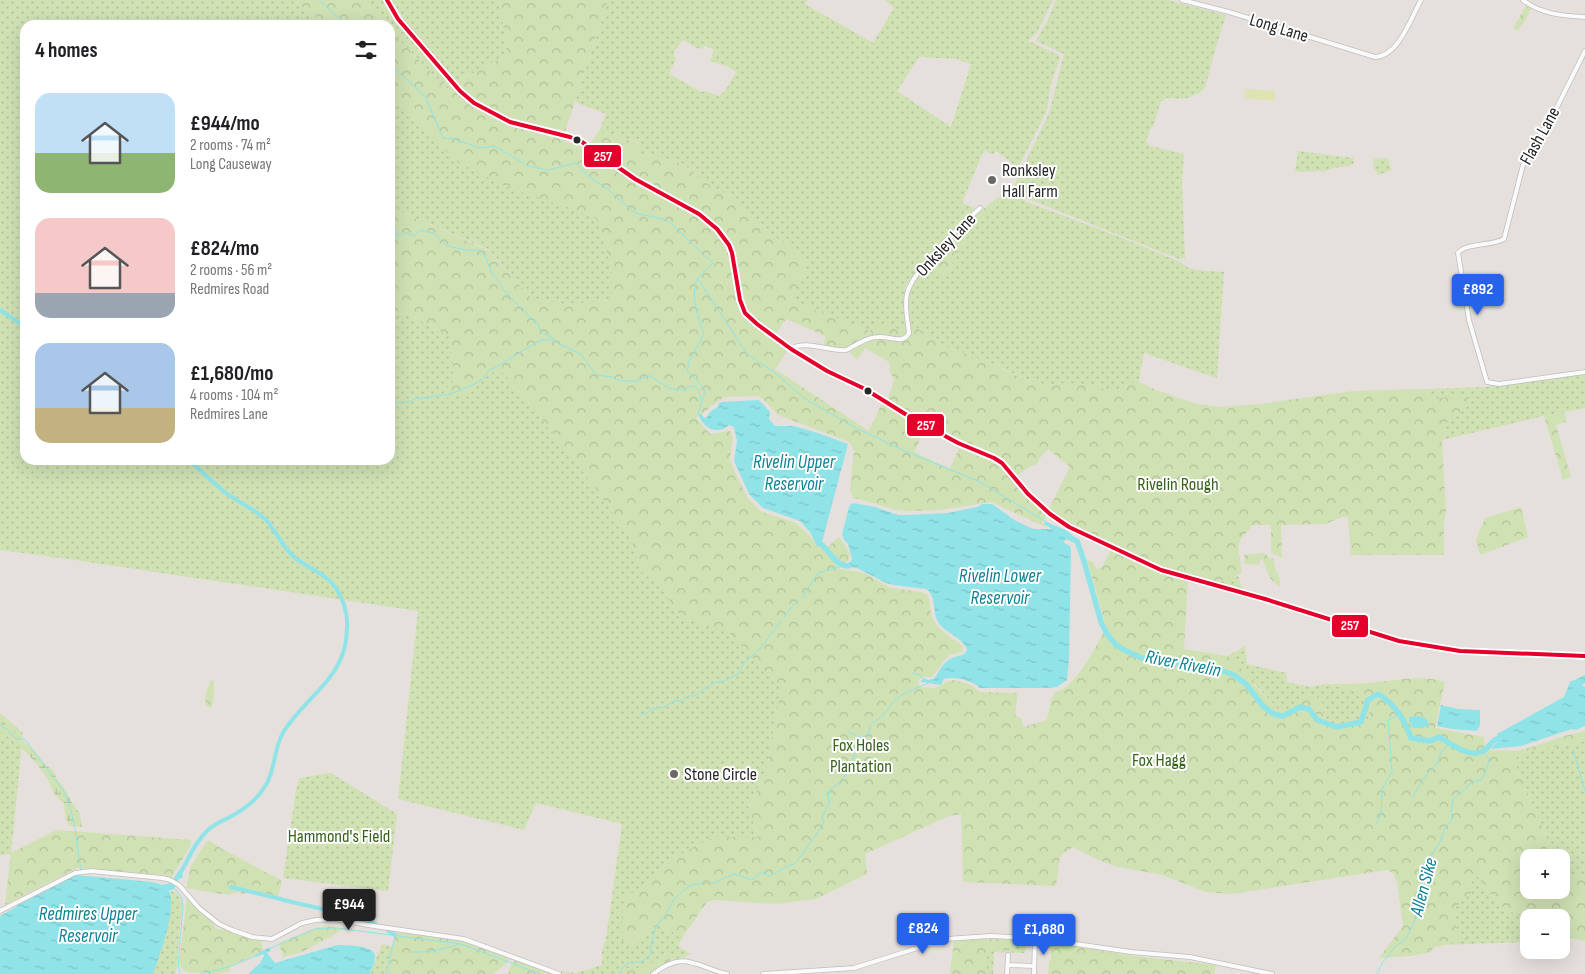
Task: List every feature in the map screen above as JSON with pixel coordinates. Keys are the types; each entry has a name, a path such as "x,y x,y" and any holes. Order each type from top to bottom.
{"main road":[{"path":"387,0 398,19 412,36 460,91 474,103 510,122 569,136 582,142 635,179 699,214 717,229 724,237 732,253 738,294 745,312 756,324 790,349 827,371 866,389 910,417 958,443 994,458 1008,469 1028,494 1060,521 1079,532 1161,570 1266,599 1398,642 1460,651 1585,656"}],"street":[{"name":"Long Lane","path":"1182,0 1229,12 1375,57 1385,55 1396,46 1421,0"},
{"path":"1523,0 1534,7 1553,14 1585,17"},
{"name":"Flash Lane","path":"1585,51 1555,111 1527,156 1520,175 1504,239 1463,248 1458,253 1469,320 1485,378 1490,383 1499,384 1585,372"},
{"name":"Onksley Lane","path":"790,349 798,346 821,346 846,350 865,339 880,337 903,340 909,333 906,305 912,281 924,264 980,208"},
{"path":"0,910 71,874 80,872 162,878 178,884 200,908 219,924 252,937 272,939 302,923 336,919 464,939 559,974"},
{"path":"763,974 859,967 934,942 952,938 996,936 1035,938 1130,952 1190,957 1272,974"},
{"path":"1034,974 1035,938"},
{"path":"1007,974 1008,954"},
{"path":"653,974 669,964 680,960 692,962 727,974"},
{"path":"1008,965 1034,966"},
{"path":"706,974 707,967"}],"green space":[{"path":"0,0 293,0 319,20 20,20 20,465 395,465 395,312 411,316 451,337 454,381 469,395 468,389 493,372 504,373 575,460 630,537 642,572 659,585 681,617 729,631 781,688 767,768 748,809 759,837 713,837 666,862 646,887 632,946 650,926 684,935 678,946 691,954 671,960 667,956 654,961 646,968 625,968 621,974 568,974 557,971 576,973 602,965 602,952 607,932 622,824 536,803 524,830 398,799 418,611 0,550"},
{"path":"293,0 364,0 382,20 319,20"},
{"path":"364,0 384,0 401,28 452,86 447,89 395,35 395,20 382,20"},
{"path":"391,0 500,0 507,55 456,82 403,18"},
{"path":"500,0 608,0 565,132 566,143 590,144 599,131 641,144 638,155 655,156 682,164 701,180 732,198 771,234 809,261 790,300 870,331 880,324 902,331 906,320 941,345 989,362 1028,381 1048,385 1067,383 1094,386 1115,392 1136,380 1156,390 1197,404 1221,407 1260,404 1353,391 1426,389 1436,399 1469,393 1469,405 1445,424 1442,440 1446,512 1444,521 1444,555 1351,555 1348,517 1342,517 1326,524 1281,525 1282,558 1271,553 1271,525 1251,525 1240,543 1239,551 1242,572 1231,578 1213,581 1186,575 1124,551 1077,528 1049,509 1070,467 1048,449 1039,459 1038,463 1017,476 1003,461 888,399 894,379 890,372 889,362 865,348 858,359 853,357 847,348 839,349 824,345 825,336 786,319 771,340 788,350 775,369 869,431 882,403 926,428 914,452 950,469 960,446 1000,465 1023,495 1047,515 1042,522 1048,528 991,502 939,510 907,511 892,509 853,498 850,490 854,450 849,442 778,415 758,396 724,397 696,418 710,434 730,431 733,438 730,459 736,475 748,498 760,511 796,523 824,550 839,537 850,555 848,561 838,566 840,569 864,573 891,588 921,592 928,595 933,619 946,634 963,646 962,652 949,655 932,677 924,677 918,680 920,687 935,688 954,680 971,685 980,692 1018,693 1015,715 1022,719 1023,727 1047,720 1051,700 1055,692 1070,684 1076,677 1103,634 1106,627 1087,560 1093,562 1096,569 1102,567 1111,550 1149,568 1188,581 1184,649 1228,656 1245,673 1254,676 1253,684 1281,712 1299,706 1309,692 1322,701 1324,724 1334,730 1367,723 1372,701 1355,690 1325,684 1426,678 1445,682 1435,728 1484,737 1485,750 1517,751 1585,731 1585,741 1531,751 1513,759 1552,849 1520,849 1520,899 1570,899 1570,875 1585,877 1585,941 1570,938 1570,909 1520,909 1520,916 1499,905 1477,876 1471,879 1470,887 1472,892 1455,907 1458,930 1468,939 1433,948 1431,952 1411,956 1379,958 1403,926 1397,881 1393,873 1387,870 1231,894 1206,892 1162,875 1114,866 1073,847 1060,856 1056,886 963,882 961,814 949,816 865,854 867,874 816,899 775,904 714,900 707,902 684,935 650,926 631,946 622,941 622,910 626,895 646,887 666,862 713,837 759,837 748,810 767,768 781,688 729,632 681,617 659,585 642,572 630,537 575,460 504,373 493,372 468,389 469,395 447,398 446,389 454,381 451,337 411,316 395,312 395,212 399,211 488,250 532,299 564,304 612,301 612,269 596,218 511,189 459,163 415,121 395,96 395,35 447,89 456,82 507,55"},
{"path":"608,0 808,0 805,4 873,43 894,8 885,0 1053,0 1037,33 1027,42 1032,42 1060,57 1050,88 1047,110 1019,166 1016,166 996,151 994,154 984,150 962,203 975,208 906,285 903,310 906,320 902,331 892,328 870,331 790,300 809,261 771,234 732,198 701,180 683,164 655,156 637,155 640,143 599,131 606,114 575,102","holes":["683,40 699,49 705,46 714,50 710,61 729,67 736,72 726,90 719,96 705,91 702,92 669,74 676,58 673,53","919,57 955,59 971,64 951,127 897,91"]},
{"path":"1056,0 1168,0 1226,15 1205,88 1185,99 1167,98 1161,102 1146,142 1151,146 1184,154 1182,182 1185,258 1179,259 1026,198 1013,188 1049,113 1064,54 1036,41"},
{"path":"1526,6 1531,9 1518,31 1513,28"},
{"path":"1245,89 1275,91 1275,101 1245,98"},
{"path":"395,96 415,121 570,208 596,218 612,269 612,301 564,304 532,299 488,249 399,211 395,212"},
{"path":"1298,151 1353,158 1354,163 1350,166 1333,168 1326,171 1295,172"},
{"path":"1387,158 1392,170 1378,175 1373,166 1374,159"},
{"path":"1010,189 1027,202 1120,237 1178,261 1189,268 1224,272 1217,378 1144,353 1139,381 1136,380 1115,392 1094,386 1067,383 1048,385 1029,381 989,362 941,345 910,323 909,293 924,267 943,279 980,218 989,207"},
{"path":"998,197 974,226 943,279 924,267 975,216"},
{"path":"1585,373 1585,408 1442,440 1445,424 1469,405 1468,394 1436,399 1426,389 1487,387"},
{"path":"1565,412 1566,422 1556,425 1571,477 1563,480 1544,416"},
{"path":"1521,507 1528,537 1480,555 1476,540 1485,518"},
{"path":"1264,553 1274,559 1280,586 1272,581 1262,558 1258,565 1245,564 1244,555"},
{"path":"1238,576 1243,590 1211,581"},
{"path":"1245,646 1247,664 1286,673 1287,682 1311,687 1325,684 1355,690 1372,701 1367,723 1334,730 1324,724 1322,701 1281,712 1228,656"},
{"path":"211,680 214,681 214,692 211,708 206,706 205,695"},
{"path":"0,713 23,733 11,854 0,855"},
{"path":"0,719 54,771 56,778 80,814 82,827 69,826 64,804 55,795 47,778 32,758 0,732"},
{"path":"1585,741 1585,877 1570,875 1570,849 1552,849 1513,759 1531,751"},
{"name":"Hammond's Field","path":"331,773 397,814 388,891 283,878 296,790 300,777"},
{"path":"57,830 191,840 190,847 171,878 165,875 77,868 5,905 11,853"},
{"path":"208,840 281,880 278,896 275,897 250,891 243,894 238,892 222,894 186,888 191,866"},
{"path":"1477,876 1499,905 1520,916 1520,942 1443,945 1467,939 1457,929 1455,907 1472,892 1470,887 1471,879"},
{"path":"171,891 178,895 182,904 176,972 175,974 153,974 166,935"},
{"path":"187,898 213,922 215,928 228,930 261,941 263,951 229,967 230,971 208,974 207,972 192,973 184,971 179,961"},
{"path":"325,926 346,928 302,952 283,957 279,943"},
{"path":"396,932 463,941 508,958 509,961 493,974 387,974"},
{"path":"985,939 1026,940 1026,942 1011,944 1010,950 987,950 987,974 950,974 954,941"},
{"path":"1026,942 1025,953 994,952 993,974 987,974 987,950 1010,950 1011,944"},
{"path":"1049,942 1135,956 1216,965 1214,974 1048,974 1049,961 1051,959"},
{"path":"382,944 393,947 387,974 370,974"},
{"path":"667,956 671,960 650,974 621,974 625,968 646,968 654,961"},
{"path":"516,961 553,974 508,974 512,962"}],"water":[{"name":"Rivelin Upper Reservoir","path":"759,400 770,412 769,419 775,426 794,426 848,444 821,546 817,546 810,532 800,521 763,508 749,494 734,461 737,441 734,427 729,425 720,430 711,429 703,423 698,414 706,418 722,402"},
{"name":"Rivelin Lower Reservoir","path":"854,503 875,507 898,515 948,513 977,507 982,504 992,504 1016,521 1031,528 1052,529 1044,524 1045,521 1071,534 1074,537 1074,541 1066,539 1063,542 1070,546 1071,550 1067,680 1057,687 1048,688 979,688 970,682 953,678 944,679 941,685 922,682 924,678 928,680 934,679 947,661 962,655 967,650 962,642 938,622 932,596 926,589 886,583 857,568 844,567 843,565 852,559 848,544 842,534 849,507"},
{"path":"1585,675 1585,683 1582,685 1585,687 1585,726 1521,746 1491,749 1499,740 1497,734 1564,697 1570,682"},
{"path":"1441,705 1458,709 1480,710 1480,725 1477,731 1437,726"},
{"path":"1409,717 1424,718 1429,726 1413,728"},
{"name":"Redmires Upper Reservoir","path":"179,870 183,875 182,878 176,880 173,884 176,886 173,890 169,890 171,908 169,920 153,974 0,974 0,916 17,905 75,875 153,882 162,885 171,883"},
{"path":"337,945 357,946 371,950 375,958 370,974 248,974 260,963 264,956 263,954 256,957 255,955 270,947 271,950 267,953 275,963"}],"waterway":[{"path":"319,0 341,20"},
{"path":"395,69 425,96 443,138 454,139 480,148 495,146 528,166 548,170 576,163 589,177 609,190 635,213 667,220 713,263 697,280 694,292 696,307 704,334 689,362 687,371 699,382 705,391 698,414"},
{"path":"395,232 397,236 407,233 414,236 420,230 433,233 447,246 467,250 480,250 503,290 523,308 531,319 537,322 541,332 550,336 559,344 581,354 596,375 612,377 622,381 636,381 651,376 668,388 682,390 695,386 699,391 701,399"},
{"path":"698,279 747,354 774,372 804,398 854,427 905,451 978,481 1045,521"},
{"path":"0,310 20,324"},
{"path":"395,403 408,402 417,398 448,395 477,383 485,377 488,371 540,340 554,340"},
{"path":"173,884 201,837 215,825 244,808 264,788 271,774 280,738 284,731 324,684 341,660 347,628 347,617 343,602 339,592 332,583 322,574 294,557 264,518 226,493 194,465"},
{"name":"River Rivelin","path":"1068,537 1077,541 1101,622 1107,634 1116,645 1126,651 1142,658 1218,669 1234,675 1246,684 1263,706 1273,714 1283,716 1300,707 1309,709 1317,720 1337,727 1361,722 1368,700 1378,694 1399,713 1411,738 1430,741 1439,737 1462,750 1475,753 1486,749 1492,742 1505,736"},
{"name":"River Rivelin","path":"822,545 840,564 848,566"},
{"path":"802,598 818,573 844,566"},
{"path":"784,618 793,605 799,601"},
{"path":"641,714 647,713 651,709 664,707 676,700 680,702 688,696 694,696 713,683 724,681 738,674 744,663 759,650 781,621"},
{"path":"913,673 920,675 922,678"},
{"path":"619,974 628,963 642,961 651,953 656,926 665,916 675,898 689,886 714,883 734,874 752,880 760,873 770,876 794,864 824,823 822,817 829,804 829,791 847,773 852,764 856,746 861,738 869,733 870,725 882,716 894,701 902,695 928,683"},
{"path":"1376,824 1381,815 1382,789 1392,772 1388,720 1401,714"},
{"path":"0,725 8,730 16,739 24,739 26,741 63,790 71,809 81,870"},
{"path":"849,732 861,738"},
{"path":"844,741 855,746"},
{"path":"1413,797 1421,782 1438,762 1440,754 1449,743"},
{"path":"1573,750 1585,791"},
{"name":"Allen Sike","path":"1377,974 1383,962 1395,947 1406,938 1418,915 1426,881 1430,877 1429,859 1441,840 1445,827 1452,820 1453,800 1470,783 1481,780 1487,769 1489,759 1483,751"},
{"path":"231,887 281,899"},
{"path":"175,889 182,898 183,907 178,964 180,974"},
{"path":"283,900 362,918 376,924"},
{"path":"271,948 315,929 336,928 461,944 540,974"},
{"path":"388,931 395,935"},
{"path":"386,974 395,936"},
{"path":"412,952 448,948 458,944"},
{"path":"200,974 229,967 256,956"}],"transit line":[{"name":"257","path":"387,0 398,19 460,91 474,103 510,122 570,137 582,142 635,179 699,214 717,229 729,245 732,253 740,300 745,313 757,324 791,349 827,371 865,389 910,417 958,443 1002,463 1028,494 1050,514 1069,527 1161,570 1265,599 1399,641 1460,651 1585,656"}],"place":[{"name":"Ronksley Hall Farm","path":"992,180"},
{"name":"Stone Circle","path":"674,774"}],"park label":[{"name":"Rivelin Rough","path":"1178,484"},
{"name":"Fox Holes Plantation","path":"861,755"},
{"name":"Fox Hagg","path":"1159,760"}]}
